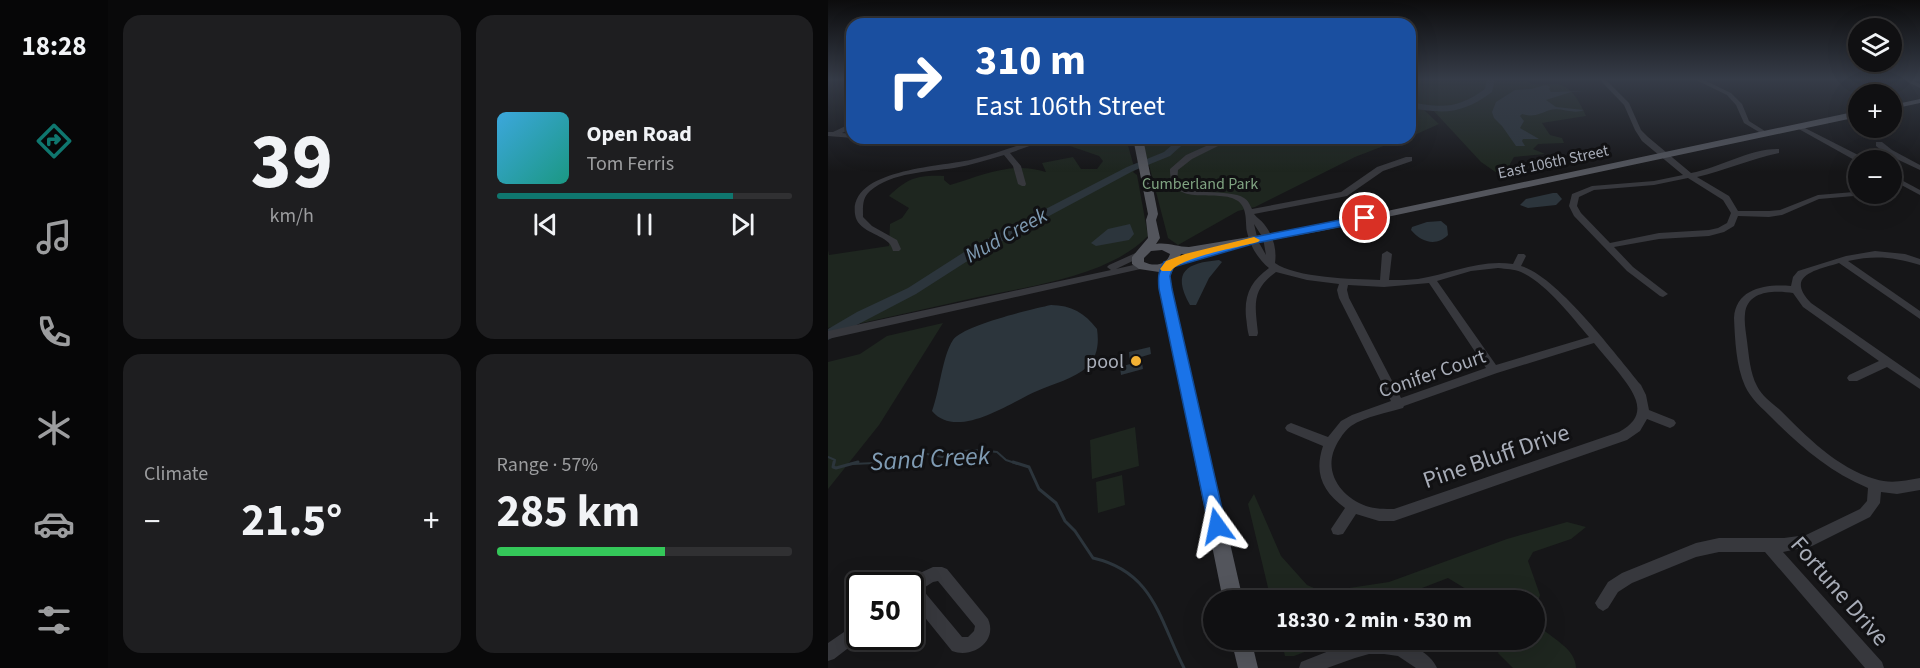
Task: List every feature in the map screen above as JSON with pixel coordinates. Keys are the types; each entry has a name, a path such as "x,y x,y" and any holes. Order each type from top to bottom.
{"main road":[{"name":"East 106th Street","path":"1254,240 1169,264 1143,260 1154,246 1189,251 1254,240 1269,238 1848,116"},
{"path":"1139,144 1153,214 1151,220 1154,238 1143,260 1166,289"},
{"path":"1153,214 1158,219 1164,238 1176,256 1169,264 1164,276 1166,289 1231,590"},
{"path":"1244,650 1248,668"}],"street":[{"path":"1630,110 1641,134 1668,154 1682,171 1693,175 1726,198 1735,213"},
{"path":"1741,110 1746,122 1766,134"},
{"path":"1799,127 1848,153"},
{"path":"832,134 846,128"},
{"path":"896,249 894,242 869,228 859,217 858,204 865,192 877,183 901,174 954,166 1030,144"},
{"path":"1217,144 1182,161 1174,169 1174,178 1179,185 1194,193 1236,197 1243,202 1250,215 1257,220 1269,238 1272,266 1251,291 1253,333"},
{"path":"1879,144 1889,152 1920,168"},
{"path":"1663,294 1639,277 1574,209 1573,203 1577,194 1592,188 1654,183 1693,175 1726,167 1776,150"},
{"path":"1005,152 1017,166 1022,184"},
{"path":"1250,215 1344,194 1380,170 1409,159"},
{"path":"1902,183 1920,193"},
{"path":"1735,213 1782,212 1818,197 1848,194"},
{"path":"1608,246 1659,236 1715,232 1731,224 1735,213"},
{"path":"1250,215 1254,240 1262,256 1272,266 1287,273 1384,284 1408,283 1482,266 1518,261 1545,283 1638,389 1643,400 1644,413 1670,423"},
{"path":"1920,262 1901,255 1874,252 1801,273 1795,281 1796,290 1807,305 1920,385"},
{"path":"1384,284 1387,254"},
{"path":"828,335 1060,284 1143,260"},
{"path":"1842,261 1920,316"},
{"path":"1431,279 1493,370"},
{"path":"1344,280 1342,290 1344,298 1399,405"},
{"path":"1796,290 1783,288 1761,290 1751,294 1741,304 1739,318 1747,380 1759,396 1834,466 1875,485 1902,489 1920,484"},
{"name":"Conifer Court","path":"1330,442 1345,424 1493,370 1595,339"},
{"path":"1853,378 1887,362"},
{"name":"Pine Bluff Drive","path":"1353,508 1386,516 1411,510 1623,436 1636,427 1644,413"},
{"path":"1291,428 1330,442 1324,459 1327,478 1338,496 1353,508 1338,529"},
{"path":"1603,603 1613,587 1627,578 1696,550 1719,545 1768,545 1807,541 1865,513 1873,503 1875,485"},
{"name":"Fortune Drive","path":"1768,545 1876,668"},
{"path":"942,574 983,624 981,635 971,645 958,645 911,589 930,575 942,574"},
{"path":"828,653 846,639"},
{"path":"1307,668 1364,646 1384,645 1402,648 1419,658 1429,668"}],"green space":[{"path":"1416,110 1424,110 1439,124 1416,134"},
{"path":"1433,110 1583,110 1586,116 1542,123 1550,135 1562,138 1564,143 1538,144 1533,149 1545,154 1514,157 1510,164 1511,169 1517,175 1507,180 1481,162"},
{"path":"1128,144 1135,170 1133,172 1137,175 1148,236 1132,250 1091,270 1045,283 853,325 860,321 828,328 828,250 829,255 889,246 890,224 902,218 909,208 889,196 896,190 908,181 927,176 944,176 944,180 950,185 1009,169 1021,168 1046,172 1042,163 1073,157 1081,169 1097,169 1103,161 1099,156 1067,145"},
{"name":"Cumberland Park","path":"1145,144 1389,144 1355,157 1255,207 1238,211 1178,245 1168,238 1148,161 1146,161"},
{"path":"943,323 879,425 828,489 828,362 860,354 887,336"},
{"path":"1135,427 1139,466 1092,479 1090,440"},
{"path":"1122,475 1125,505 1098,513 1096,482"},
{"path":"1254,494 1281,556 1307,585 1318,590 1269,590 1248,504"},
{"path":"1567,522 1586,527 1571,539 1533,552 1528,561 1538,590 1467,590 1448,578 1417,590 1336,590 1389,582 1507,539"},
{"path":"1545,631 1568,650 1575,661 1576,668 1513,668 1498,653 1500,650 1545,650"},
{"path":"1284,650 1310,650 1294,656 1285,656"}],"shaded area":[{"path":"1493,110 1550,110 1540,114 1520,116 1524,121 1520,128 1539,139 1523,139 1525,146 1516,146 1494,118"},
{"path":"1557,193 1562,199 1556,205 1528,208 1520,205 1526,199"},
{"path":"1441,221 1447,226 1448,235 1439,241 1424,240 1411,230 1412,227 1427,222"},
{"path":"1130,224 1134,234 1129,240 1096,246 1091,243 1108,229"},
{"path":"1219,260 1222,262 1209,278 1196,305 1190,305 1182,284 1185,271 1198,264"},
{"path":"1051,305 1065,306 1077,311 1088,318 1097,329 1097,349 1087,367 1069,378 969,421 955,422 943,419 932,411 946,355 953,340 969,329"},
{"name":"pool","path":"1150,347 1151,354 1141,357 1143,369 1121,375 1120,367 1130,364 1129,352"}],"waterway":[{"name":"Mud Creek","path":"828,335 862,315 912,291 976,250 1130,169 1167,154 1178,144"},
{"name":"Sand Creek","path":"852,464 898,462 922,453 942,457 963,451 980,450 997,452 1006,460 1018,464"},
{"name":"Sand Creek","path":"828,457 835,460 834,464"},
{"name":"Sand Creek","path":"834,462 833,467 836,468 858,462"},
{"name":"Sand Creek","path":"1013,462 1029,467 1039,489 1056,503 1065,521 1075,531 1093,558 1129,574 1142,586 1160,615 1184,668"}],"slow traffic":[{"path":"1166,269 1168,265 1189,257 1254,240"}],"place":[{"name":"pool","path":"1136,361"}],"route":[{"path":"1217,526 1166,289 1164,276 1168,265 1189,257 1254,240 1365,218"}]}
